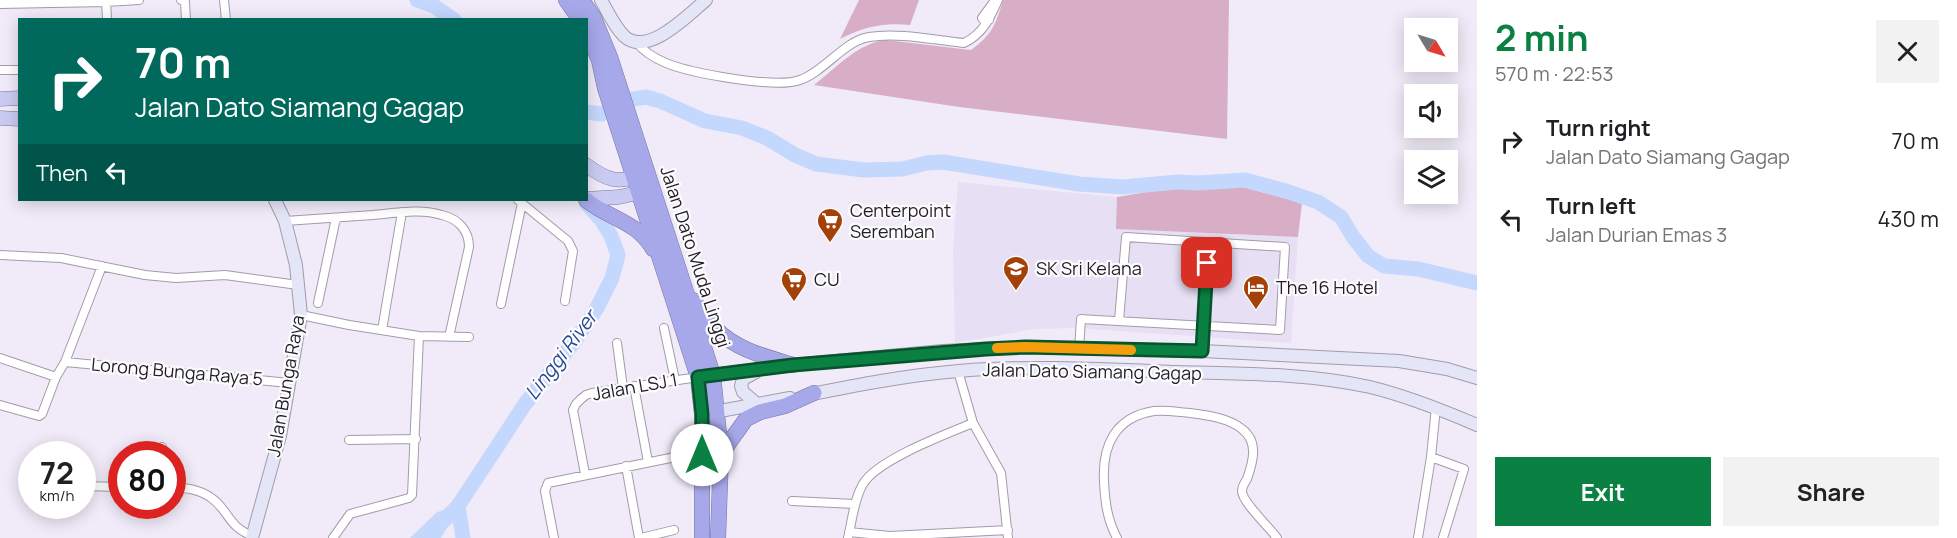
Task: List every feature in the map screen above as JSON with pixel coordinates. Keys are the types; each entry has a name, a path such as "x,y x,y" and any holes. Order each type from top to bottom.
{"highway":[{"path":"566,0 579,18"},
{"name":"Jalan Dato Muda Linggi","path":"582,0 594,18 602,37 611,86"},
{"name":"Jalan Dato Muda Linggi","path":"588,35 611,86 622,118 645,192 660,262 705,376"},
{"name":"Jalan Dato Muda Linggi","path":"645,192 686,291 705,376 710,413 721,454 718,538"},
{"path":"588,200 608,215 631,225 648,242 660,262"},
{"path":"686,291 717,331 735,344 754,353 793,365"},
{"path":"721,454 746,419 814,393"},
{"name":"Jalan Dato Muda Linggi","path":"702,538 710,413"}],"main road":[{"path":"602,0 620,32 636,42 656,39 706,0"},
{"path":"0,99 18,98"},
{"path":"0,118 18,119"},
{"path":"588,165 601,176 612,180 640,175"},
{"path":"588,199 619,197 645,192"},
{"name":"Jalan Bunga Raya","path":"252,537 280,436 301,315 296,266 285,221 275,201"},
{"name":"Jalan Dato Siamang Gagap","path":"705,376 793,365 975,349 1026,347 1202,351 1399,361 1447,369 1477,378"},
{"name":"Jalan Dato Siamang Gagap","path":"710,413 814,393 958,371 1063,368 1284,376 1337,381 1369,387 1436,407 1477,425"},
{"path":"757,404 743,392 741,386 743,379 759,370"}],"street":[{"path":"0,4 139,0"},
{"path":"181,0 185,2 186,18"},
{"path":"224,0 226,18"},
{"path":"636,42 644,51 657,59 687,70 783,84 800,80 817,72 852,44 866,37 887,34 964,43 984,28 989,19 985,22 982,18 996,0"},
{"path":"106,1 107,18"},
{"path":"0,70 18,70"},
{"path":"501,304 520,201 568,241 573,251 565,301"},
{"path":"285,221 402,212 442,214 459,224 469,237 469,247 450,337"},
{"path":"382,330 402,212"},
{"path":"318,303 336,218"},
{"path":"1079,348 1081,319 1280,330 1285,247 1126,237 1119,321"},
{"path":"1202,351 1208,243"},
{"path":"0,255 61,258 145,275 176,278 225,275 298,285"},
{"path":"0,405 39,416 42,414 102,266"},
{"path":"301,315 419,336 469,337"},
{"path":"664,328 675,380"},
{"path":"333,538 350,514 409,498 412,495 419,336"},
{"path":"616,343 623,388"},
{"path":"0,358 56,377"},
{"name":"Lorong Bunga Raya 5","path":"65,362 290,383"},
{"path":"958,371 973,423 1001,473 1008,534 848,535 862,484 871,472 937,437 973,423"},
{"name":"Jalan LSJ 1","path":"585,474 573,410 586,395 705,376"},
{"path":"634,386 648,462"},
{"path":"1418,538 1431,457 1436,407"},
{"path":"1117,538 1110,524 1105,503 1103,476 1105,451 1111,437 1122,425 1153,411 1200,415 1241,427 1248,435 1253,447 1254,460 1242,491 1244,500 1278,538"},
{"path":"349,440 416,439"},
{"path":"554,538 545,491 548,483 680,456"},
{"path":"1431,457 1464,470 1443,538"},
{"path":"626,466 640,538 674,530"},
{"path":"186,488 194,489 210,497 234,526 252,537"},
{"path":"792,501 855,504"}],"shaded area":[{"path":"859,0 919,0 910,25 873,26 840,39"},
{"path":"1003,0 1229,0 1227,139 959,107 814,85 848,57 876,42 886,40 971,50 984,39 992,28"},
{"path":"958,182 1117,197 1117,229 1298,237 1291,343 1077,328 1035,329 955,343 953,250"},
{"path":"1239,186 1302,203 1298,237 1116,229 1117,197 1176,187 1205,189"}],"water":[{"path":"458,506 441,538 410,538 437,512"}],"waterway":[{"name":"Linggi River","path":"417,0 434,6 451,18"},
{"path":"588,112 602,114 633,99 646,97 705,121 742,128 767,138 795,155 816,164 864,170 902,169 943,162 1079,184 1123,187 1178,182 1245,180 1318,202 1341,217 1368,256 1384,266 1418,269 1477,283"},
{"name":"Linggi River","path":"427,538 458,506 525,404 574,342 597,308 612,278 618,255 602,221 587,204"},
{"path":"458,506 463,538"}],"slow traffic":[{"path":"997,348 1131,350"}],"place":[{"name":"Centerpoint Seremban","path":"830,244"},
{"name":"SK Sri Kelana","path":"1016,292"},
{"name":"CU","path":"794,303"},
{"name":"The 16 Hotel","path":"1256,311"}],"route":[{"path":"702,455 702,414 698,377 793,365 942,351 1026,347 1202,351 1207,263"}]}
